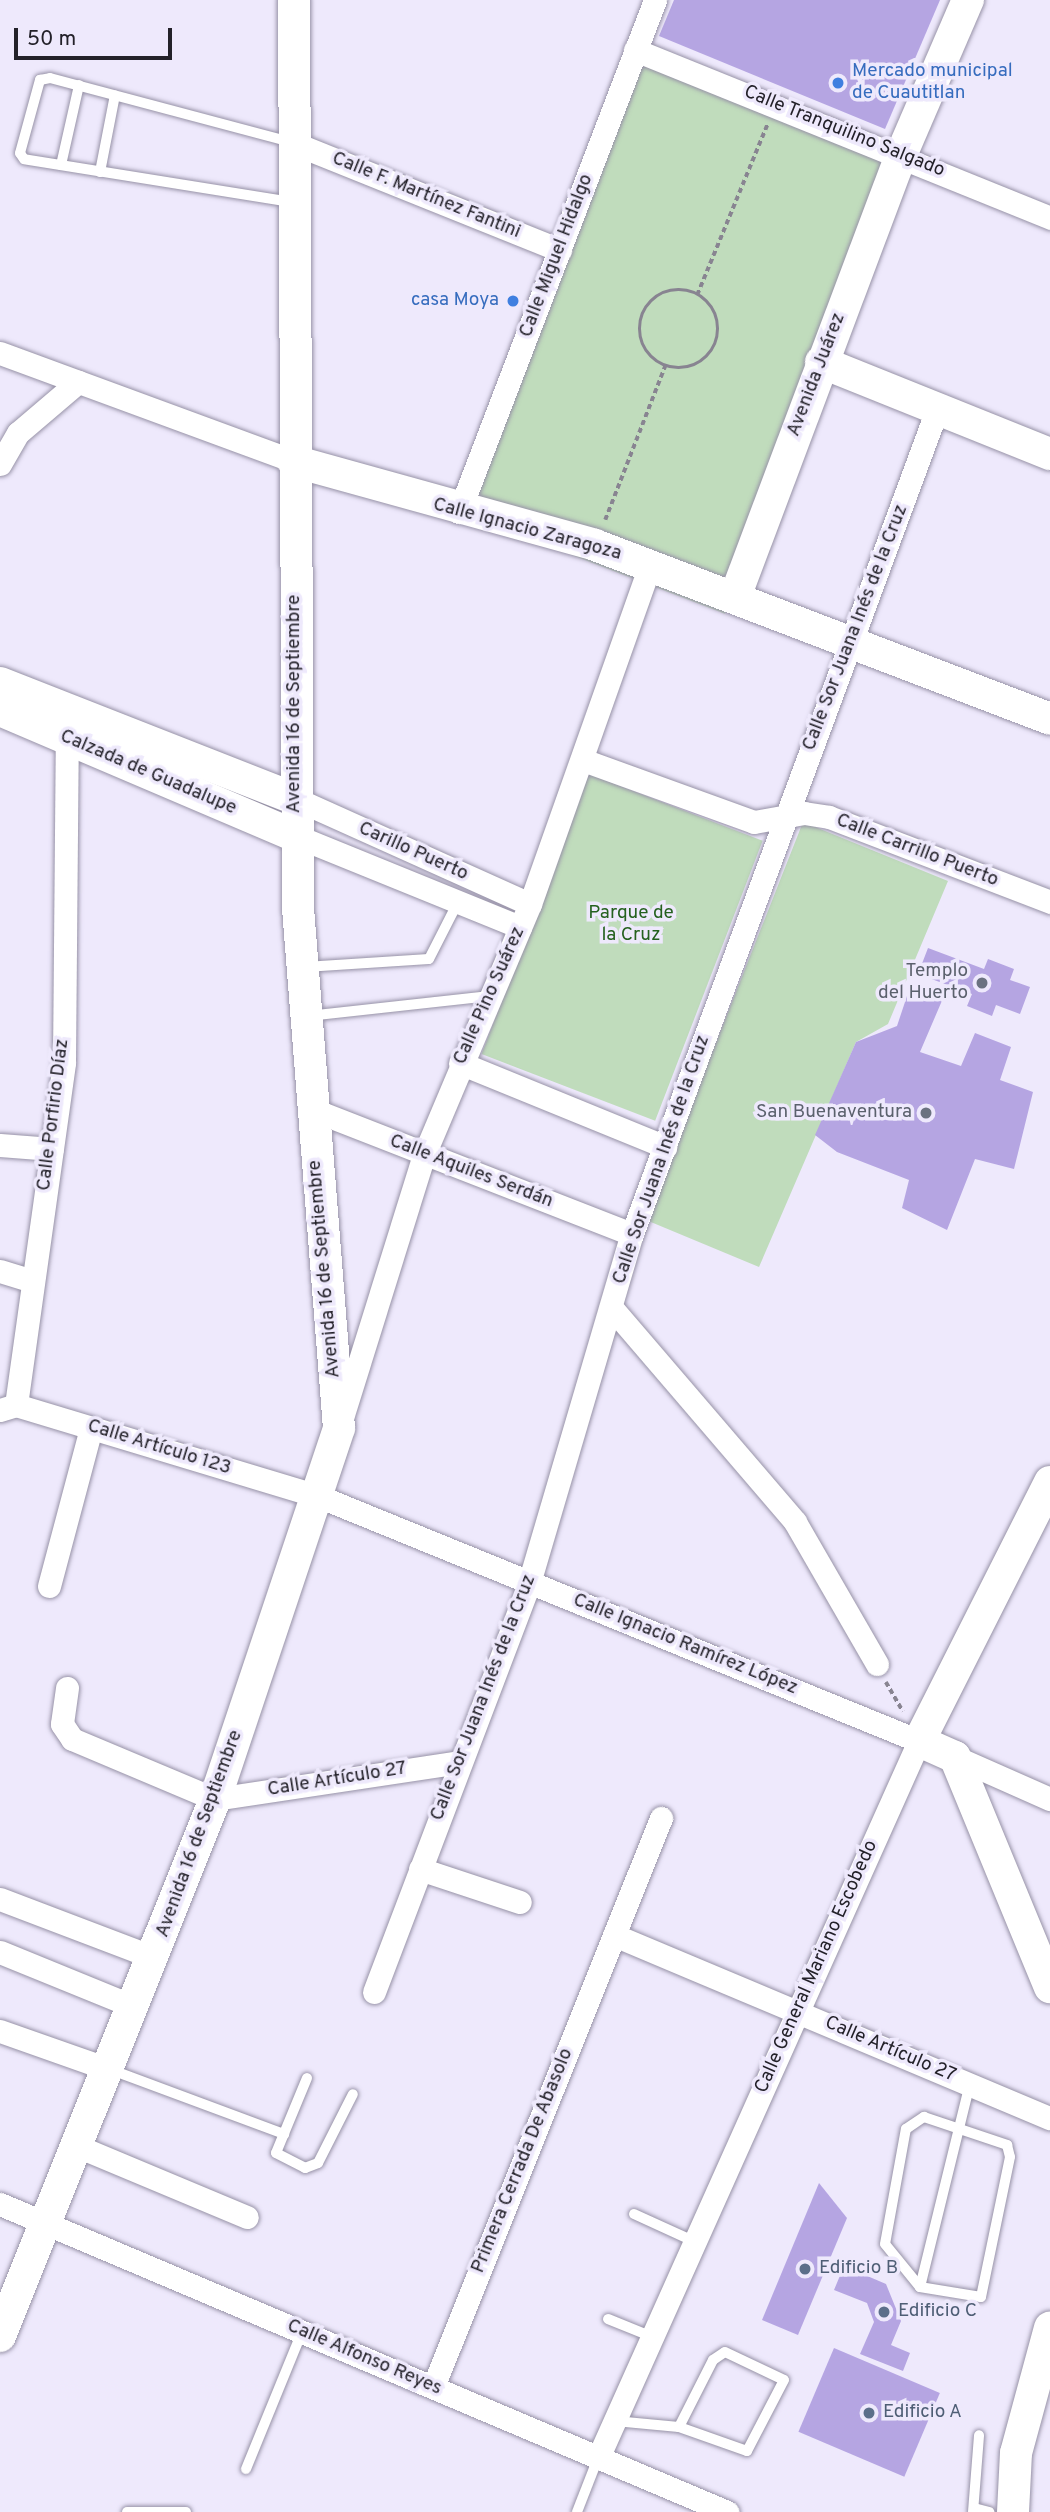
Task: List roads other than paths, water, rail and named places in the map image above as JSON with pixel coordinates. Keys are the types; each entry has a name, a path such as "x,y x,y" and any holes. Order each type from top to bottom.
{"main road":[{"name":"Avenida 16 de Septiembre","path":"0,2336 155,1958 215,1799 339,1428 305,1016 296,836 291,142 294,0"},
{"name":"Avenida Juárez","path":"735,597 821,362 902,153 968,0"},
{"path":"821,362 936,412 1050,454"},
{"name":"Calle Ignacio Zaragoza","path":"293,461 459,512 595,545 735,597 852,646 1050,719"},
{"name":"Calzada de Guadalupe","path":"0,683 296,799"},
{"name":"Calzada de Guadalupe","path":"0,710 296,836"},
{"name":"Calle General Mariano Escobedo","path":"919,1741 1050,1482"},
{"name":"Calle Ignacio Ramírez López","path":"919,1741 955,1757"},
{"path":"955,1757 1050,1987"},
{"path":"1013,2512 1016,2453 1050,2328"}],"street":[{"name":"Calle Miguel Hidalgo","path":"459,512 655,0"},
{"name":"Calle Tranquilino Salgado","path":"635,50 902,153 1050,218"},
{"name":"Calle F. Martínez Fantini","path":"291,142 560,250"},
{"name":"Calle Ignacio Zaragoza","path":"0,353 293,461"},
{"path":"0,464 18,433 78,382"},
{"name":"Calle Sor Juana Inés de la Cruz","path":"374,1993 459,1762 529,1583 632,1234 666,1147 782,820 852,646 936,412"},
{"name":"Calle Pino Suárez","path":"339,1428 424,1155 460,1063 530,904 650,566"},
{"name":"Calle Porfirio Díaz","path":"8,1408 33,1281 64,1062 67,738"},
{"name":"Calle Carrillo Puerto","path":"583,760 754,822 782,820 804,813 829,817 1050,902"},
{"name":"Carillo Puerto","path":"296,799 530,904"},
{"name":"Carillo Puerto","path":"296,836 520,927"},
{"path":"460,1063 666,1147"},
{"name":"Calle Aquiles Serdán","path":"312,1109 632,1234"},
{"path":"0,1145 52,1149"},
{"path":"0,1271 33,1281"},
{"path":"611,1307 795,1522 877,1664"},
{"name":"Calle Artículo 123","path":"8,1408 91,1428 318,1496"},
{"path":"50,1586 91,1428"},
{"name":"Calle Ignacio Ramírez López","path":"318,1496 919,1741"},
{"path":"67,1688 62,1724 72,1740 215,1799"},
{"name":"Calle General Mariano Escobedo","path":"598,2458 691,2240 798,2011 919,1741"},
{"name":"Calle Ignacio Ramírez López","path":"955,1757 1050,1799"},
{"name":"Calle Artículo 27","path":"215,1799 459,1762"},
{"name":"Primera Cerrada De Abasolo","path":"433,2387 661,1818"},
{"path":"420,1869 520,1902"},
{"path":"0,1899 155,1958"},
{"name":"Calle Artículo 27","path":"614,1935 1050,2118"},
{"path":"0,1952 135,2007"},
{"path":"0,2031 108,2069"},
{"path":"77,2146 247,2217"},
{"name":"Calle Alfonso Reyes","path":"0,2204 727,2512"}],"lane":[{"path":"291,142 79,85 40,80 20,153 24,159 292,202"},
{"path":"61,165 79,85"},
{"path":"100,172 115,95"},
{"path":"302,968 429,959 458,902"},
{"path":"305,1016 489,996"},
{"path":"108,2069 284,2134"},
{"path":"307,2077 276,2153 281,2158 314,2167 353,2094"},
{"path":"920,2287 970,2084"},
{"path":"924,2116 960,2127 999,2138 1010,2157 981,2297 968,2300 920,2287 889,2252 882,2235 906,2129 924,2116"},
{"path":"635,2214 691,2240"},
{"path":"608,2319 650,2336"},
{"path":"246,2469 302,2332"},
{"path":"615,2421 679,2427 736,2451 752,2448 784,2386 777,2374 750,2362 717,2354 679,2427"},
{"path":"979,2435 973,2510 989,2512"},
{"path":"577,2512 598,2458"},
{"path":"127,2512 186,2512"}],"place":[{"name":"Mercado municipal de Cuautitlan","path":"838,83"},
{"name":"casa Moya","path":"513,301"},
{"name":"Templo del Huerto","path":"982,983"},
{"name":"San Buenaventura","path":"926,1113"},
{"name":"Edificio B","path":"805,2269"},
{"name":"Edificio C","path":"884,2312"},
{"name":"Edificio A","path":"869,2413"}],"park label":[{"name":"Parque de la Cruz","path":"631,925"}]}
